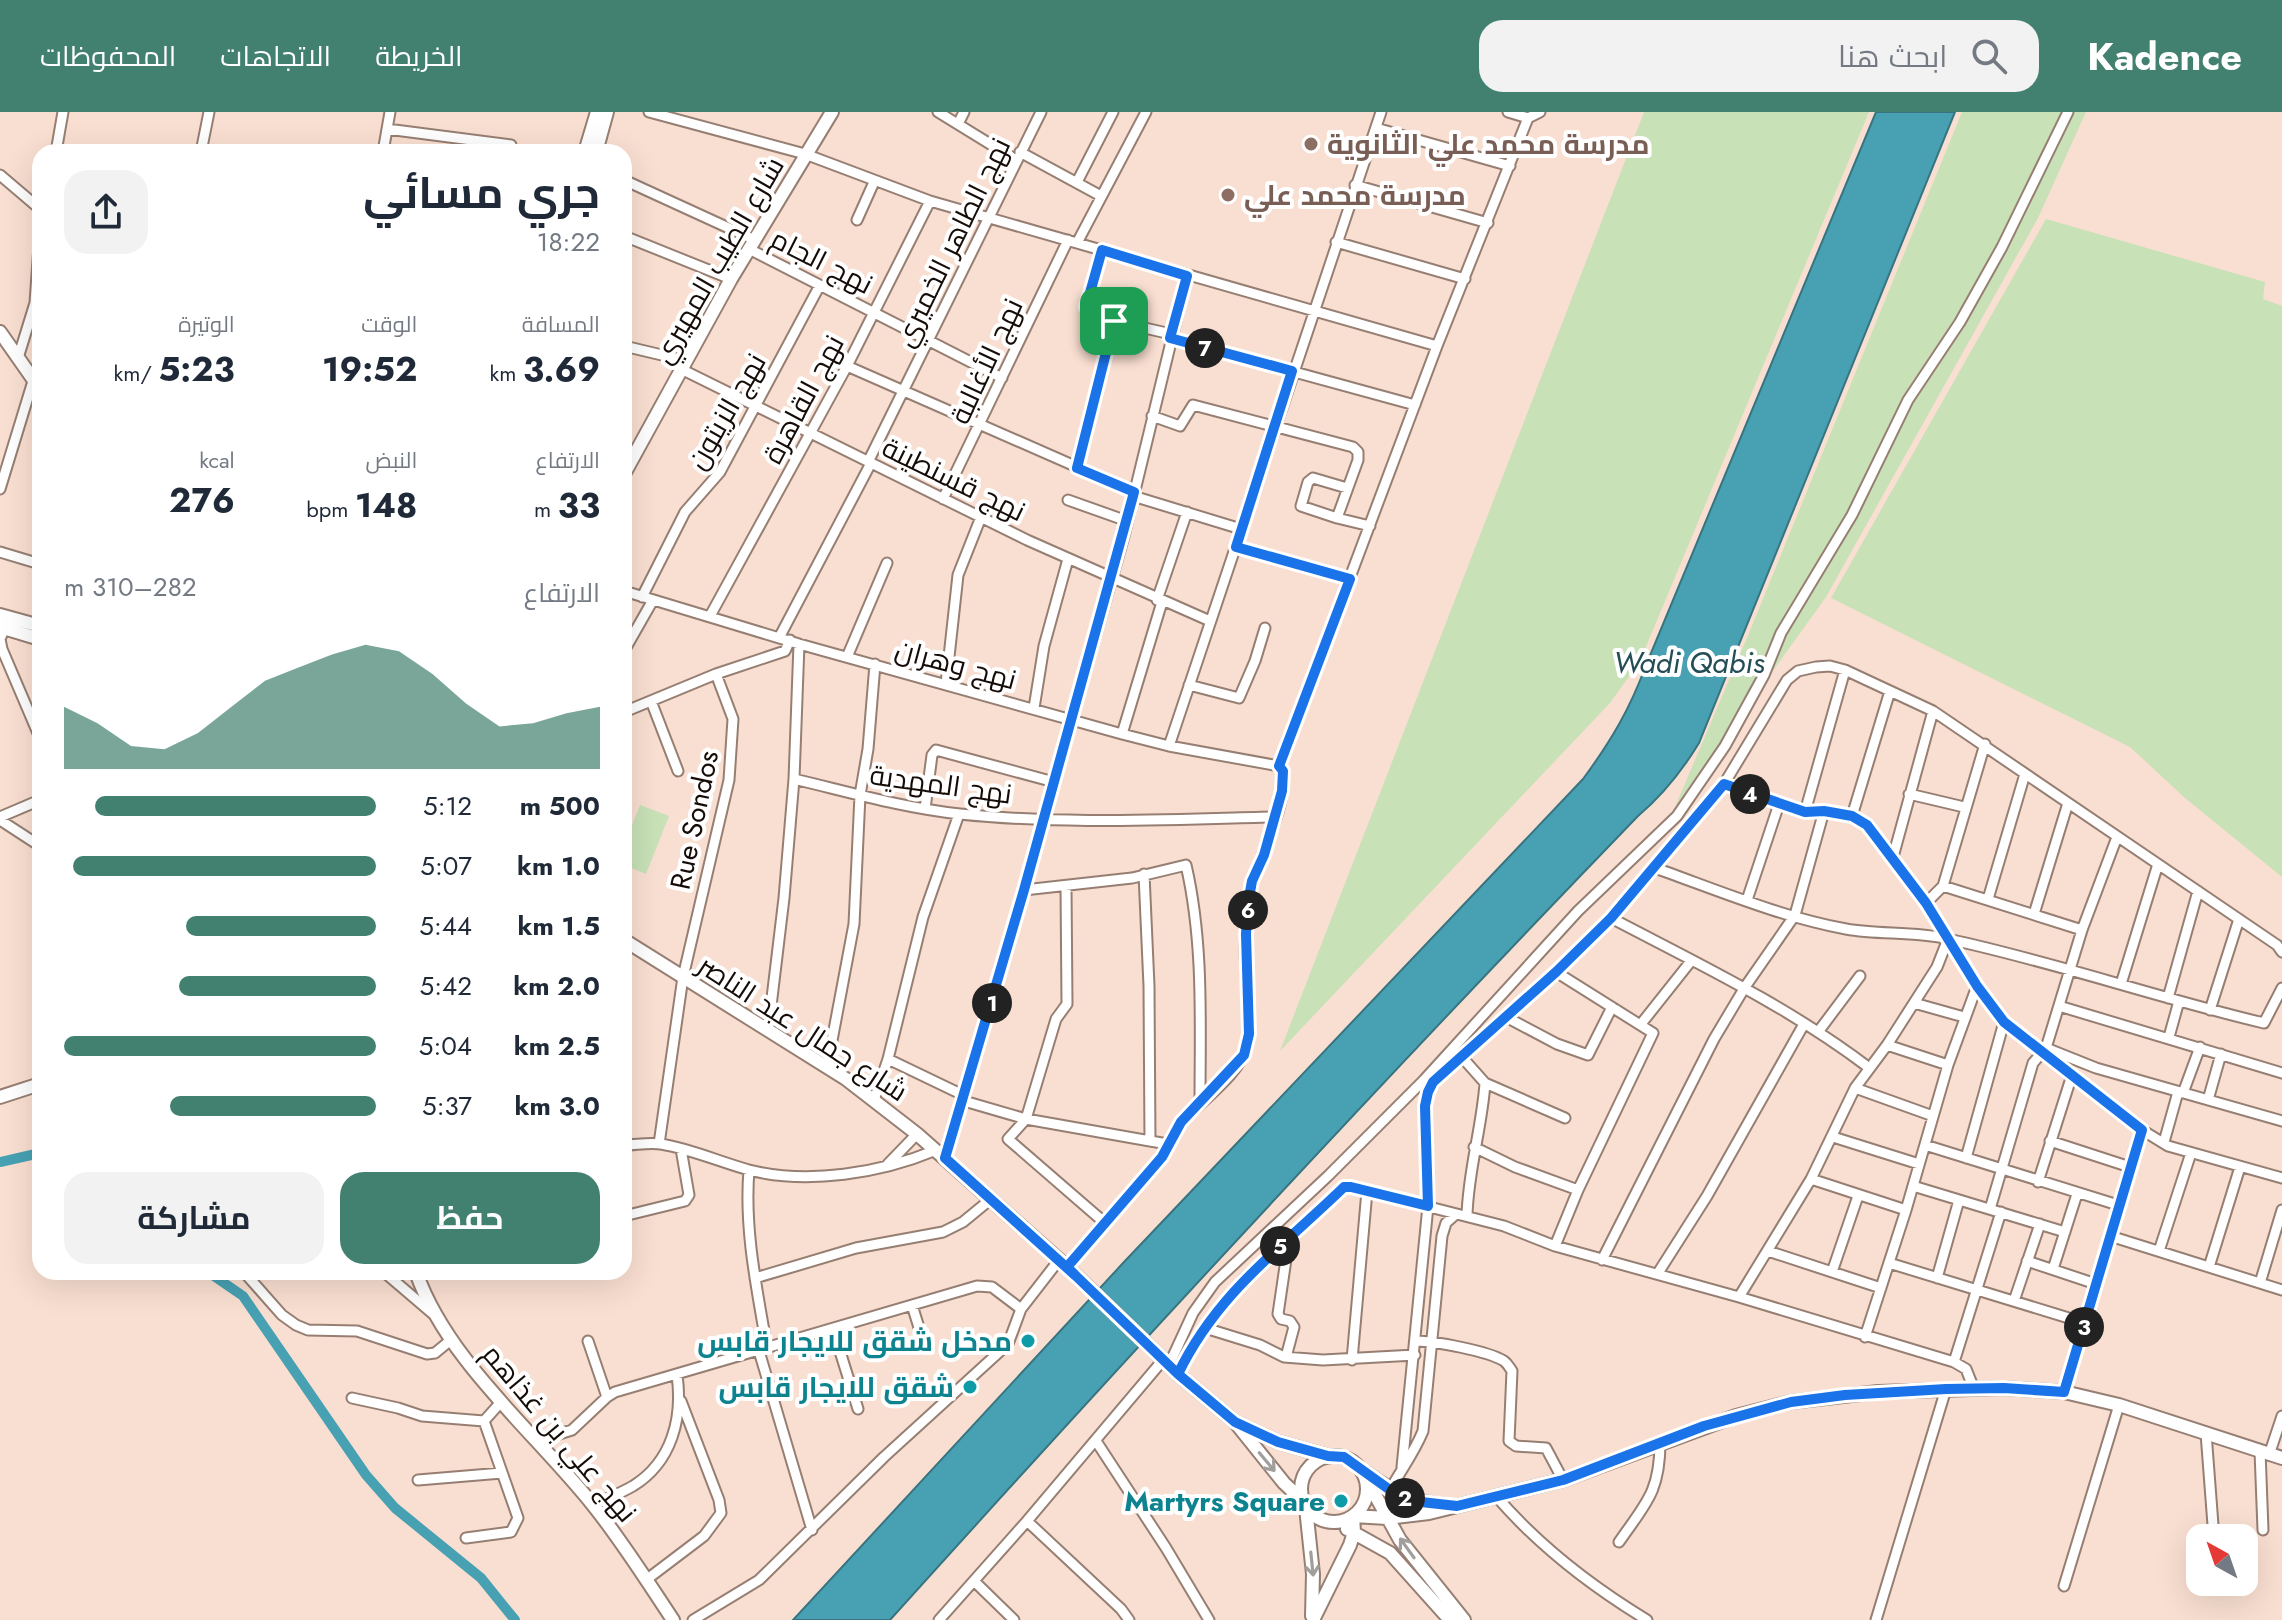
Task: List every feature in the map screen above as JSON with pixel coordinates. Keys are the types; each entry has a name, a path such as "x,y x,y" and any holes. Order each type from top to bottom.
{"main road":[{"path":"587,144 597,112"},
{"path":"598,144 607,112"},
{"name":"شارع الطيب المهيري","path":"632,460 731,279 832,112"},
{"path":"0,332 32,379"},
{"path":"0,615 32,624"},
{"path":"2,628 32,637"},
{"name":"شارع جمال عبد الناصر","path":"632,945 827,1067 917,1134 1067,1268 1166,1363 1235,1422"},
{"path":"0,1097 32,1087"},
{"name":"نهج علي بن غذاهم","path":"420,1280 452,1339 501,1402 593,1505 673,1620"},
{"path":"1337,1523 1353,1516 1387,1518 1429,1513 1563,1480 1736,1416 1791,1402 1845,1395 2004,1388 2064,1392 2119,1405 2270,1455"},
{"path":"1235,1422 1278,1442 1328,1456 1344,1457 1390,1490 1412,1501 1457,1506"},
{"path":"1235,1422 1304,1504 1322,1520 1337,1523 1382,1547 1400,1562 1450,1620"},
{"path":"1312,1620 1313,1574 1301,1481 1305,1472 1319,1459 1328,1456"},
{"path":"1312,1620 1350,1545 1354,1532 1353,1516 1364,1501 1366,1483 1360,1470"},
{"path":"1360,1470 1387,1518 1423,1571 1464,1620"}],"street":[{"path":"57,144 63,112"},
{"path":"203,144 209,112"},
{"path":"384,144 390,112"},
{"path":"649,112 805,154 930,201 1437,346"},
{"path":"938,112 1018,156 1101,196"},
{"path":"958,124 964,112"},
{"name":"نهج الطاهر الخميري","path":"789,640 869,462 1041,112"},
{"path":"1077,182 1113,112"},
{"name":"نهج الأغالبة","path":"943,499 1072,241 1101,196 1146,112"},
{"path":"1169,746 1381,112"},
{"path":"1508,112 1528,118"},
{"path":"693,1620 759,1580 884,1457 1008,1344 1021,1309 1067,1268 1162,1157 1181,1122 1238,1064 1247,1049 1248,903 1252,881 1276,817 1284,782 1279,766 1437,346 1528,118 1540,112"},
{"path":"940,1620 1063,1476 1166,1363 1199,1303 1215,1282 1424,1080 1578,911 1691,799 1757,687 1781,633 1852,515 1908,400 1960,322 2002,247 2068,112"},
{"path":"1376,128 1510,166"},
{"path":"387,129 503,144"},
{"path":"0,175 32,202"},
{"path":"857,220 874,182"},
{"name":"نهج الجام","path":"632,184 752,244 820,285 1002,378"},
{"path":"1355,185 1488,223"},
{"name":"نهج القاهرة","path":"710,616 847,366 930,201"},
{"path":"632,239 731,279"},
{"path":"1336,242 1465,279"},
{"path":"1102,250 1086,307 1088,311 1114,321 1415,405"},
{"path":"632,1145 659,1144 777,1176 818,1176 940,1154 964,1099 1044,819 1127,521 1187,276"},
{"name":"نهج الزيتون","path":"642,597 685,512 720,472 820,285"},
{"path":"18,358 32,313"},
{"path":"1077,468 1114,321"},
{"name":"نهج قسنطينة","path":"632,348 685,365 756,406 943,499 1111,579 1210,621"},
{"path":"847,366 1133,494 1241,529"},
{"path":"0,489 32,397"},
{"path":"1152,416 1180,426 1193,405 1356,449 1358,460 1337,518"},
{"path":"1347,488 1313,478 1308,482 1301,506 1370,526"},
{"path":"1068,500 1127,521"},
{"path":"1122,734 1187,512"},
{"path":"946,684 958,575 981,517"},
{"path":"1236,547 1350,579"},
{"path":"0,552 32,562"},
{"path":"1034,708 1044,646 1068,559"},
{"path":"847,657 887,563"},
{"name":"نهج وهران","path":"632,594 1122,734 1279,766"},
{"path":"632,637 653,600"},
{"path":"2,628 2,649 32,719"},
{"path":"1189,685 1239,698 1265,628"},
{"path":"632,709 716,674 785,651 789,640"},
{"path":"768,1031 794,779 789,640"},
{"path":"827,1067 852,939 860,795 868,749 875,664"},
{"path":"1390,1490 1402,1467 1415,1355 1428,1206 1426,1097 1433,1082 1556,972 1611,918 1724,784 1776,694 1793,674 1830,666 1933,711 2277,945 2282,952"},
{"path":"1805,812 1845,670"},
{"name":"Rue Sondos","path":"659,1144 683,977 729,780 733,719 716,674"},
{"path":"1852,816 1890,691"},
{"path":"651,701 678,771"},
{"path":"1893,857 1933,711"},
{"path":"1926,903 1943,886 1985,744"},
{"path":"925,809 932,755 936,750 1054,782"},
{"path":"1988,899 2025,774"},
{"name":"نهج المهدية","path":"794,779 959,814 1044,819 1276,817"},
{"path":"1724,784 1805,812 1824,811 1852,816 1867,825 1926,903 1977,986 2004,1022 2044,1050 2142,1130 2168,1146 2282,1178"},
{"path":"1909,794 1964,807"},
{"path":"2034,914 2068,803"},
{"path":"0,819 32,804"},
{"path":"1747,900 1779,804"},
{"path":"1602,1260 1707,1053 1745,987 1795,915 1824,811"},
{"path":"874,1100 888,1059 923,917 959,814"},
{"path":"0,819 32,841"},
{"path":"1990,1209 2033,1063 2044,1050 2082,930 2117,837"},
{"path":"1024,890 1144,874 1184,864 1200,989 1200,1103"},
{"path":"2121,984 2158,864"},
{"path":"1655,868 1747,900 1847,929 1914,933 1948,939 2264,1023 2282,988"},
{"path":"1144,874 1150,999 1150,1141"},
{"path":"1066,886 1067,1004 1056,1019 1026,1119 1008,1139 1105,1223"},
{"path":"1943,886 2082,930"},
{"path":"2168,998 2198,891"},
{"path":"1611,918 1745,987 1868,1067"},
{"path":"2210,1010 2239,919"},
{"path":"1739,1297 1811,1179 1855,1088 1937,967 1948,939"},
{"path":"1641,1024 1691,961"},
{"path":"1555,1246 1578,1190 1653,1033 1556,972"},
{"path":"1818,1032 1860,976"},
{"path":"1865,1337 1948,1065 1977,986"},
{"path":"2169,1037 2179,1001"},
{"path":"1914,1003 1964,1017"},
{"path":"2059,1006 2282,1073"},
{"path":"1506,1017 1557,1044 1588,1055 1612,1007"},
{"path":"2268,1011 2282,1015"},
{"path":"1966,1158 2004,1022"},
{"path":"1658,1273 1707,1196 1804,1024"},
{"path":"1887,1045 1948,1065"},
{"path":"2164,1142 2200,1047"},
{"path":"2044,1050 2282,1121"},
{"path":"2208,1100 2221,1054"},
{"path":"1461,1056 1485,1083 1565,1118"},
{"path":"888,1059 964,1099 1026,1119 1168,1144"},
{"path":"2038,1182 2072,1075"},
{"path":"1467,1216 1468,1184 1485,1083"},
{"path":"1855,1088 1933,1116"},
{"path":"2064,1392 2142,1130"},
{"path":"885,1166 917,1134"},
{"path":"1833,1137 1919,1164"},
{"path":"2050,1141 2130,1167"},
{"path":"1925,1145 2118,1205"},
{"path":"1474,1147 1515,1167 1578,1190"},
{"path":"632,1214 685,1201 689,1195 681,1149"},
{"path":"2159,1251 2191,1153"},
{"path":"2209,1267 2240,1167"},
{"path":"749,1170 747,1201 763,1350 812,1530"},
{"path":"1811,1179 1906,1210"},
{"path":"1913,1186 2065,1232"},
{"path":"1166,1363 1192,1346 1233,1290 1344,1187 1504,1226 1555,1246 1658,1273 1954,1362 1966,1369 1974,1389"},
{"path":"1352,1360 1367,1191"},
{"path":"2053,1269 2077,1194"},
{"path":"1832,1272 1858,1196"},
{"path":"755,1278 856,1248 943,1232 963,1222 991,1199"},
{"path":"1937,1278 1959,1200"},
{"path":"2260,1283 2282,1210"},
{"path":"1954,1362 2001,1212"},
{"path":"1402,1467 1410,1460 1423,1431 1442,1236 1446,1223 1455,1215"},
{"path":"2014,1301 2040,1224"},
{"path":"2110,1236 2282,1290"},
{"path":"1286,1357 1294,1327 1278,1314 1289,1239"},
{"path":"1768,1251 1881,1288"},
{"path":"2027,1261 2096,1284"},
{"path":"1889,1263 2085,1323"},
{"path":"251,1280 282,1315 308,1330 357,1331 427,1354 435,1353 452,1339"},
{"path":"393,1280 438,1318"},
{"path":"537,1441 572,1430 607,1397 627,1388 912,1305 985,1286 998,1291 1021,1309"},
{"path":"912,1305 925,1347"},
{"path":"1205,1328 1260,1345 1286,1357 1352,1360 1415,1355"},
{"path":"833,1329 858,1409"},
{"path":"588,1341 607,1397"},
{"path":"1416,1341 1432,1341 1498,1359 1508,1365 1512,1371 1509,1441 1516,1446 1546,1448 1563,1480"},
{"path":"646,1580 704,1536 721,1513 719,1500 681,1401 677,1375"},
{"path":"1876,1620 1946,1389"},
{"path":"352,1398 422,1416 484,1421"},
{"path":"593,1505 635,1485 655,1465 673,1438 681,1401"},
{"path":"484,1421 501,1402"},
{"path":"2064,1586 2119,1405"},
{"path":"2263,1530 2270,1455 2282,1416"},
{"path":"466,1538 511,1532 518,1518 484,1421"},
{"path":"2206,1433 2213,1524"},
{"path":"1096,1441 1174,1560 1209,1620"},
{"path":"1619,1542 1655,1491 1660,1442"},
{"path":"418,1480 502,1473"},
{"path":"1496,1496 1524,1529 1559,1558 1647,1620"},
{"path":"1027,1521 1129,1620"},
{"path":"974,1581 1013,1620"}],"green space":[{"path":"1644,112 1869,112 1640,661 1610,703 1280,1051"},
{"path":"1962,112 2086,112 2038,218 1826,597 1675,807 1749,633"},
{"path":"2046,219 2265,282 2263,299 2282,306 2282,877 2185,798 2130,747 1831,598"},
{"path":"640,805 669,816 646,874 632,868 632,826"}],"water":[{"name":"Wadi Qabis","path":"1876,112 1955,112 1699,743 1686,763 1664,791 1448,1014 1261,1215 890,1620 793,1620 1124,1262 1583,779 1619,724 1633,696"}],"waterway":[{"path":"0,1162 32,1155"},
{"path":"220,1280 243,1296 366,1475 395,1508 481,1578 515,1620"}],"place":[{"name":"مدرسة محمد علي الثانوية","path":"1311,144"},
{"name":"مدرسة محمد علي","path":"1228,195"},
{"name":"مدخل شقق للايجار قابس","path":"1028,1341"},
{"name":"شقق للايجار قابس","path":"970,1387"},
{"name":"Martyrs Square","path":"1341,1501"}],"route":[{"path":"1114,321 1077,468 1134,492 1024,890 945,1158 1076,1276 1178,1374 1235,1422 1278,1442 1351,1460 1390,1490 1412,1501 1457,1506 1563,1480 1704,1426 1791,1402 1845,1395 1946,1389 2004,1388 2064,1392 2142,1130 2004,1022 1977,986 1926,903 1867,825 1852,816 1824,811 1805,812 1724,784 1611,918 1556,972 1433,1082 1425,1106 1428,1206 1344,1187 1233,1290 1192,1346 1178,1374 1067,1267 1162,1157 1181,1122 1227,1076 1247,1049 1246,934 1250,890 1276,817 1284,782 1279,766 1350,579 1236,547 1292,371 1170,338 1187,276 1102,250 1086,307 1088,311 1114,321"}]}
